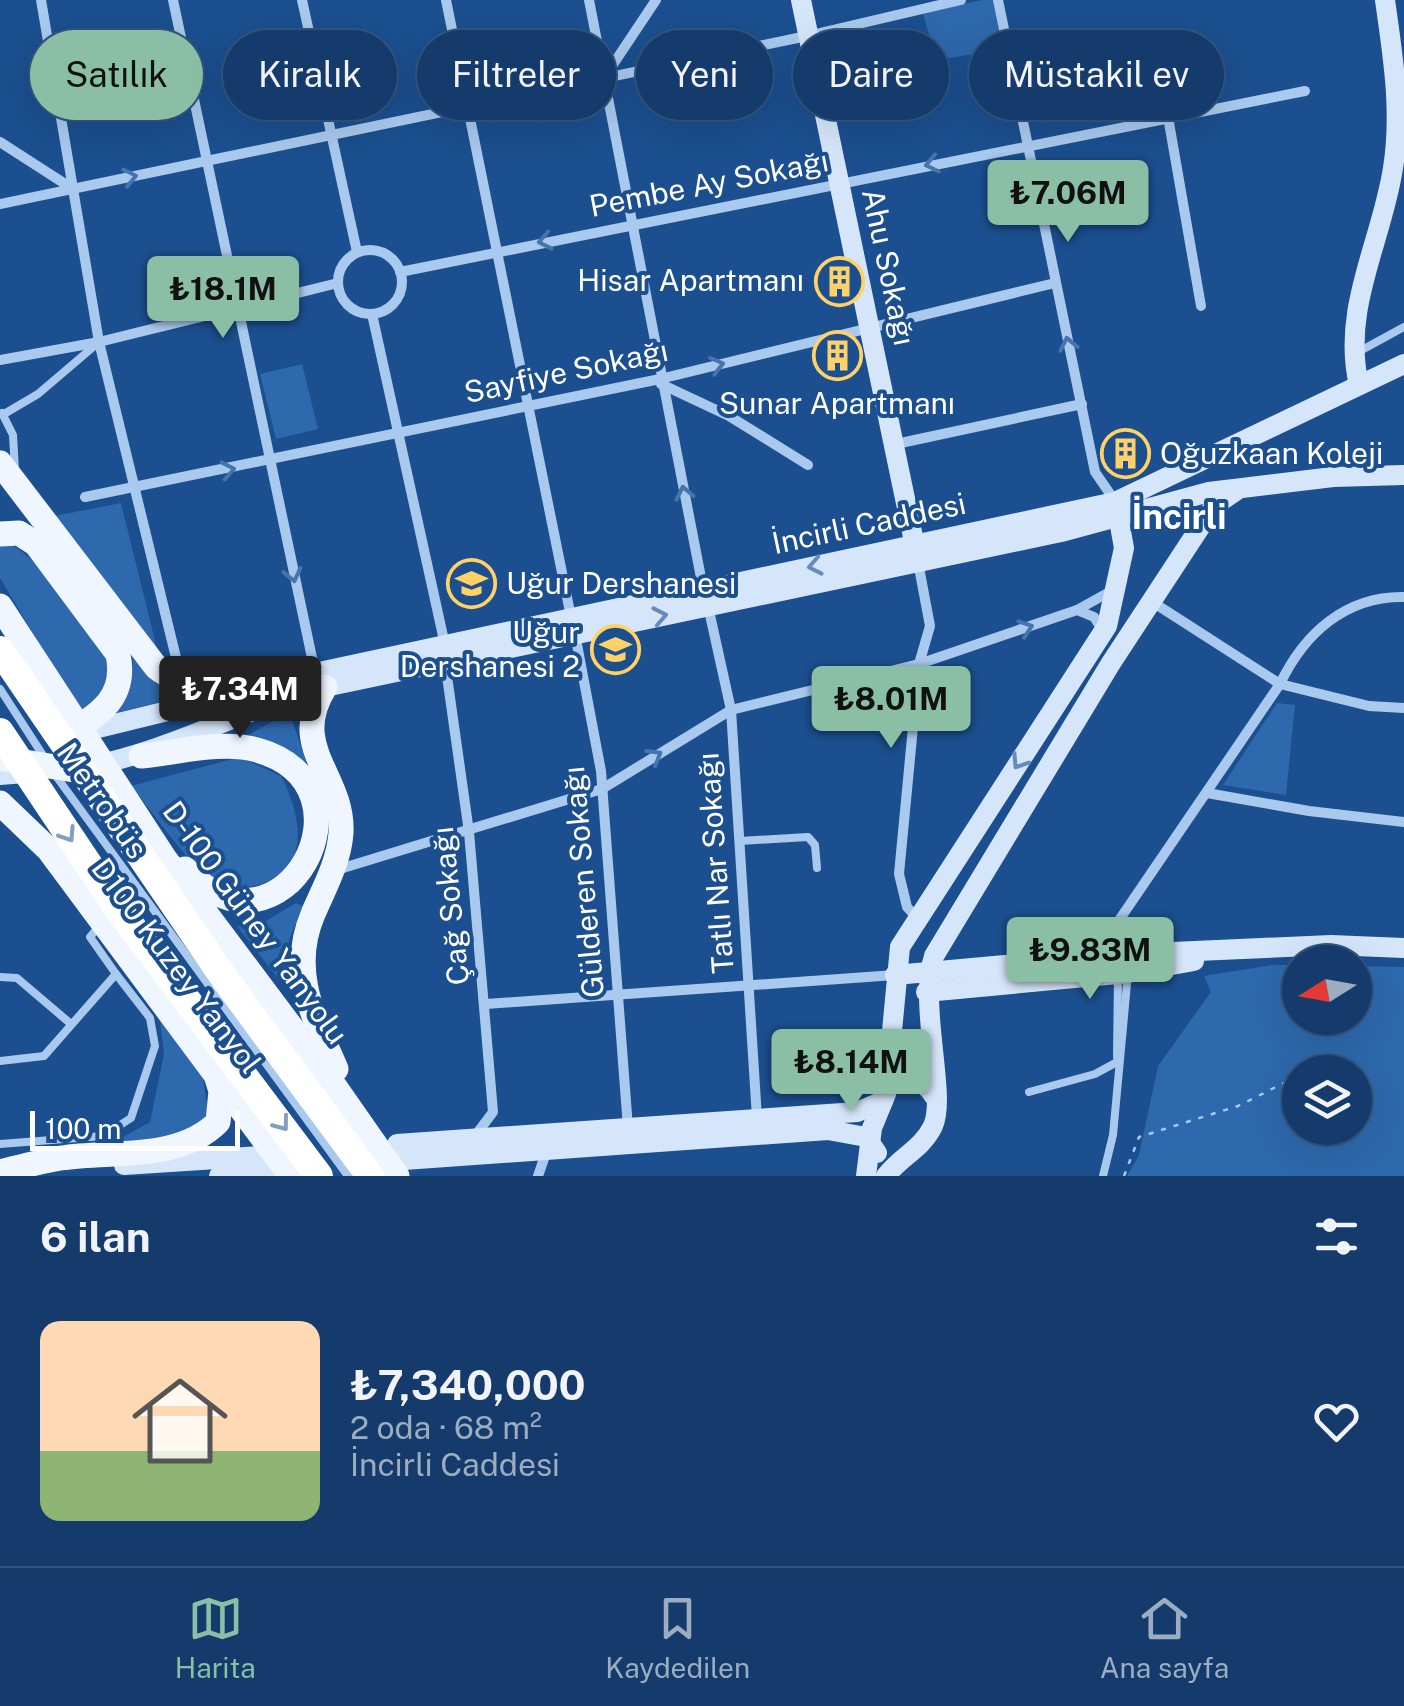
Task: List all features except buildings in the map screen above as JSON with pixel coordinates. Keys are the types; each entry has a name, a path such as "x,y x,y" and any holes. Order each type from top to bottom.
{"highway":[{"path":"0,650 227,982 370,1176"},
{"path":"0,732 117,907 319,1176"}],"main road":[{"name":"Ahu Sokağı","path":"800,0 806,30"},
{"path":"1359,385 1355,354 1364,268 1386,205 1399,126 1386,0"},
{"name":"Ahu Sokağı","path":"826,120 916,554"},
{"name":"İncirli Caddesi","path":"1123,508 1404,364"},
{"path":"399,1160 835,1130 866,1137 897,1171 934,1124 927,982 999,843 1111,663 1217,502 1244,487 1231,463 1282,424"},
{"path":"7,471 156,667 185,684 314,678 310,734 340,816 341,832 332,870 304,938 301,962 312,1016 360,1124"},
{"name":"İncirli Caddesi","path":"78,732 314,678 1123,508 1244,487 1404,475"},
{"path":"866,1176 872,1128 885,1093 900,947 1102,636 1119,588 1123,508"},
{"path":"1111,663 1134,570 1123,508"},
{"path":"0,534 19,533 36,544 118,654 122,670 116,695 78,732"},
{"name":"D-100 Güney Yanyolu","path":"0,606 146,830 360,1124 399,1160"},
{"name":"İncirli Caddesi","path":"0,775 74,770 141,756 262,706 314,678"},
{"path":"141,756 244,747 274,757 308,790 317,837 302,872 292,882 264,897 247,900 208,890 146,830"},
{"path":"0,758 74,770"},
{"name":"D100 Kuzey Yanyol","path":"0,802 49,850 103,922 216,1074 274,1168"},
{"path":"896,974 927,982 1245,951 1331,945 1404,948"},
{"path":"0,1173 62,1157 160,1148 196,1140 218,1122 222,1092 216,1074"},
{"path":"399,1160 472,1138 857,1112 911,1078 924,1083 934,1096"},
{"path":"0,1173 274,1168"},
{"path":"219,1176 274,1168"}],"street":[{"path":"41,0 99,342 132,489 185,684"},
{"path":"173,0 314,678"},
{"path":"302,0 357,252"},
{"name":"Gülderen Sokağı","path":"446,0 452,30"},
{"name":"Tatlı Nar Sokağı","path":"589,0 596,30"},
{"path":"616,61 656,0"},
{"path":"833,30 961,0"},
{"path":"998,0 1095,472 1123,508"},
{"path":"616,74 793,39"},
{"name":"Pembe Ay Sokağı","path":"1224,106 1305,91"},
{"path":"0,204 417,117"},
{"name":"Gülderen Sokağı","path":"469,120 500,250 602,789 628,1128"},
{"name":"Tatlı Nar Sokağı","path":"614,120 660,381 731,710 758,1120"},
{"name":"Pembe Ay Sokağı","path":"400,272 1148,120"},
{"path":"1169,120 1202,306"},
{"path":"0,142 74,188"},
{"path":"357,252 388,255 400,272 396,300 372,314 348,306 338,283 343,265 357,252"},
{"path":"0,360 99,342 338,283"},
{"name":"Sayfiye Sokağı","path":"85,496 660,381 1055,283"},
{"name":"Çağ Sokağı","path":"372,314 401,433 445,653 469,832 493,1112 472,1138"},
{"path":"660,381 729,416 808,465"},
{"path":"896,444 1082,404"},
{"path":"916,554 930,626 920,664 900,874 907,907 917,918"},
{"path":"343,868 602,789 731,710 920,664 1076,610 1119,588"},
{"path":"1118,964 1109,935 1280,684 1295,652 1321,625 1349,608 1404,597"},
{"path":"1154,603 1280,684 1369,706 1404,708"},
{"path":"1076,610 1094,617 1102,626 1102,636"},
{"path":"1207,793 1309,812 1404,822"},
{"path":"486,1004 896,974"},
{"path":"538,1176 546,1150"}],"lane":[{"path":"1355,354 1404,326"},
{"path":"7,471 16,456 2,413 38,394 99,342"},
{"name":"Metrobüs","path":"1,689 121,867 348,1176"},
{"path":"740,841 808,838 815,845 817,868"},
{"path":"0,1144 103,1136 131,1118 155,1046 150,1018 90,937 103,922"},
{"path":"1103,1176 1113,1134 1118,964"},
{"path":"0,1061 44,1056 116,974"},
{"path":"0,978 17,978 71,1024"},
{"path":"1029,1092 1095,1074 1117,1062"}],"path":[{"path":"1124,1176 1140,1137 1238,1106 1282,1084"}],"shaded area":[{"path":"995,0 1002,30 969,30 969,55 949,58 949,30 928,30 923,13"},
{"path":"302,364 318,429 276,439 260,374"},
{"path":"121,503 157,649 55,516"},
{"path":"6,543 46,574 106,654 108,685 82,715 0,578 0,547"},
{"path":"133,658 155,682 188,695 116,713 130,686"},
{"path":"1277,703 1295,705 1286,795 1223,785"},
{"path":"302,706 292,720 306,761 303,764 278,746 248,735"},
{"path":"240,757 281,776 294,807 298,839 288,867 276,877 239,888 220,884 197,866 131,786"},
{"path":"296,903 303,906 289,940 290,994 237,926 264,922"},
{"path":"1282,965 1282,1035 1372,1035 1372,966 1404,967 1404,1176 1127,1176 1139,1155 1158,1066 1211,992 1204,976"},
{"path":"160,1020 203,1077 208,1112 194,1133 102,1149 150,1122 164,1054"}],"place":[{"name":"Hisar Apartmanı","path":"839,281"},
{"name":"Sunar Apartmanı","path":"837,355"},
{"name":"Oğuzkaan Koleji","path":"1125,454"},
{"name":"Uğur Dershanesi","path":"471,584"},
{"name":"Uğur Dershanesi 2","path":"615,650"}],"district":[{"name":"İncirli","path":"1179,517"}]}
